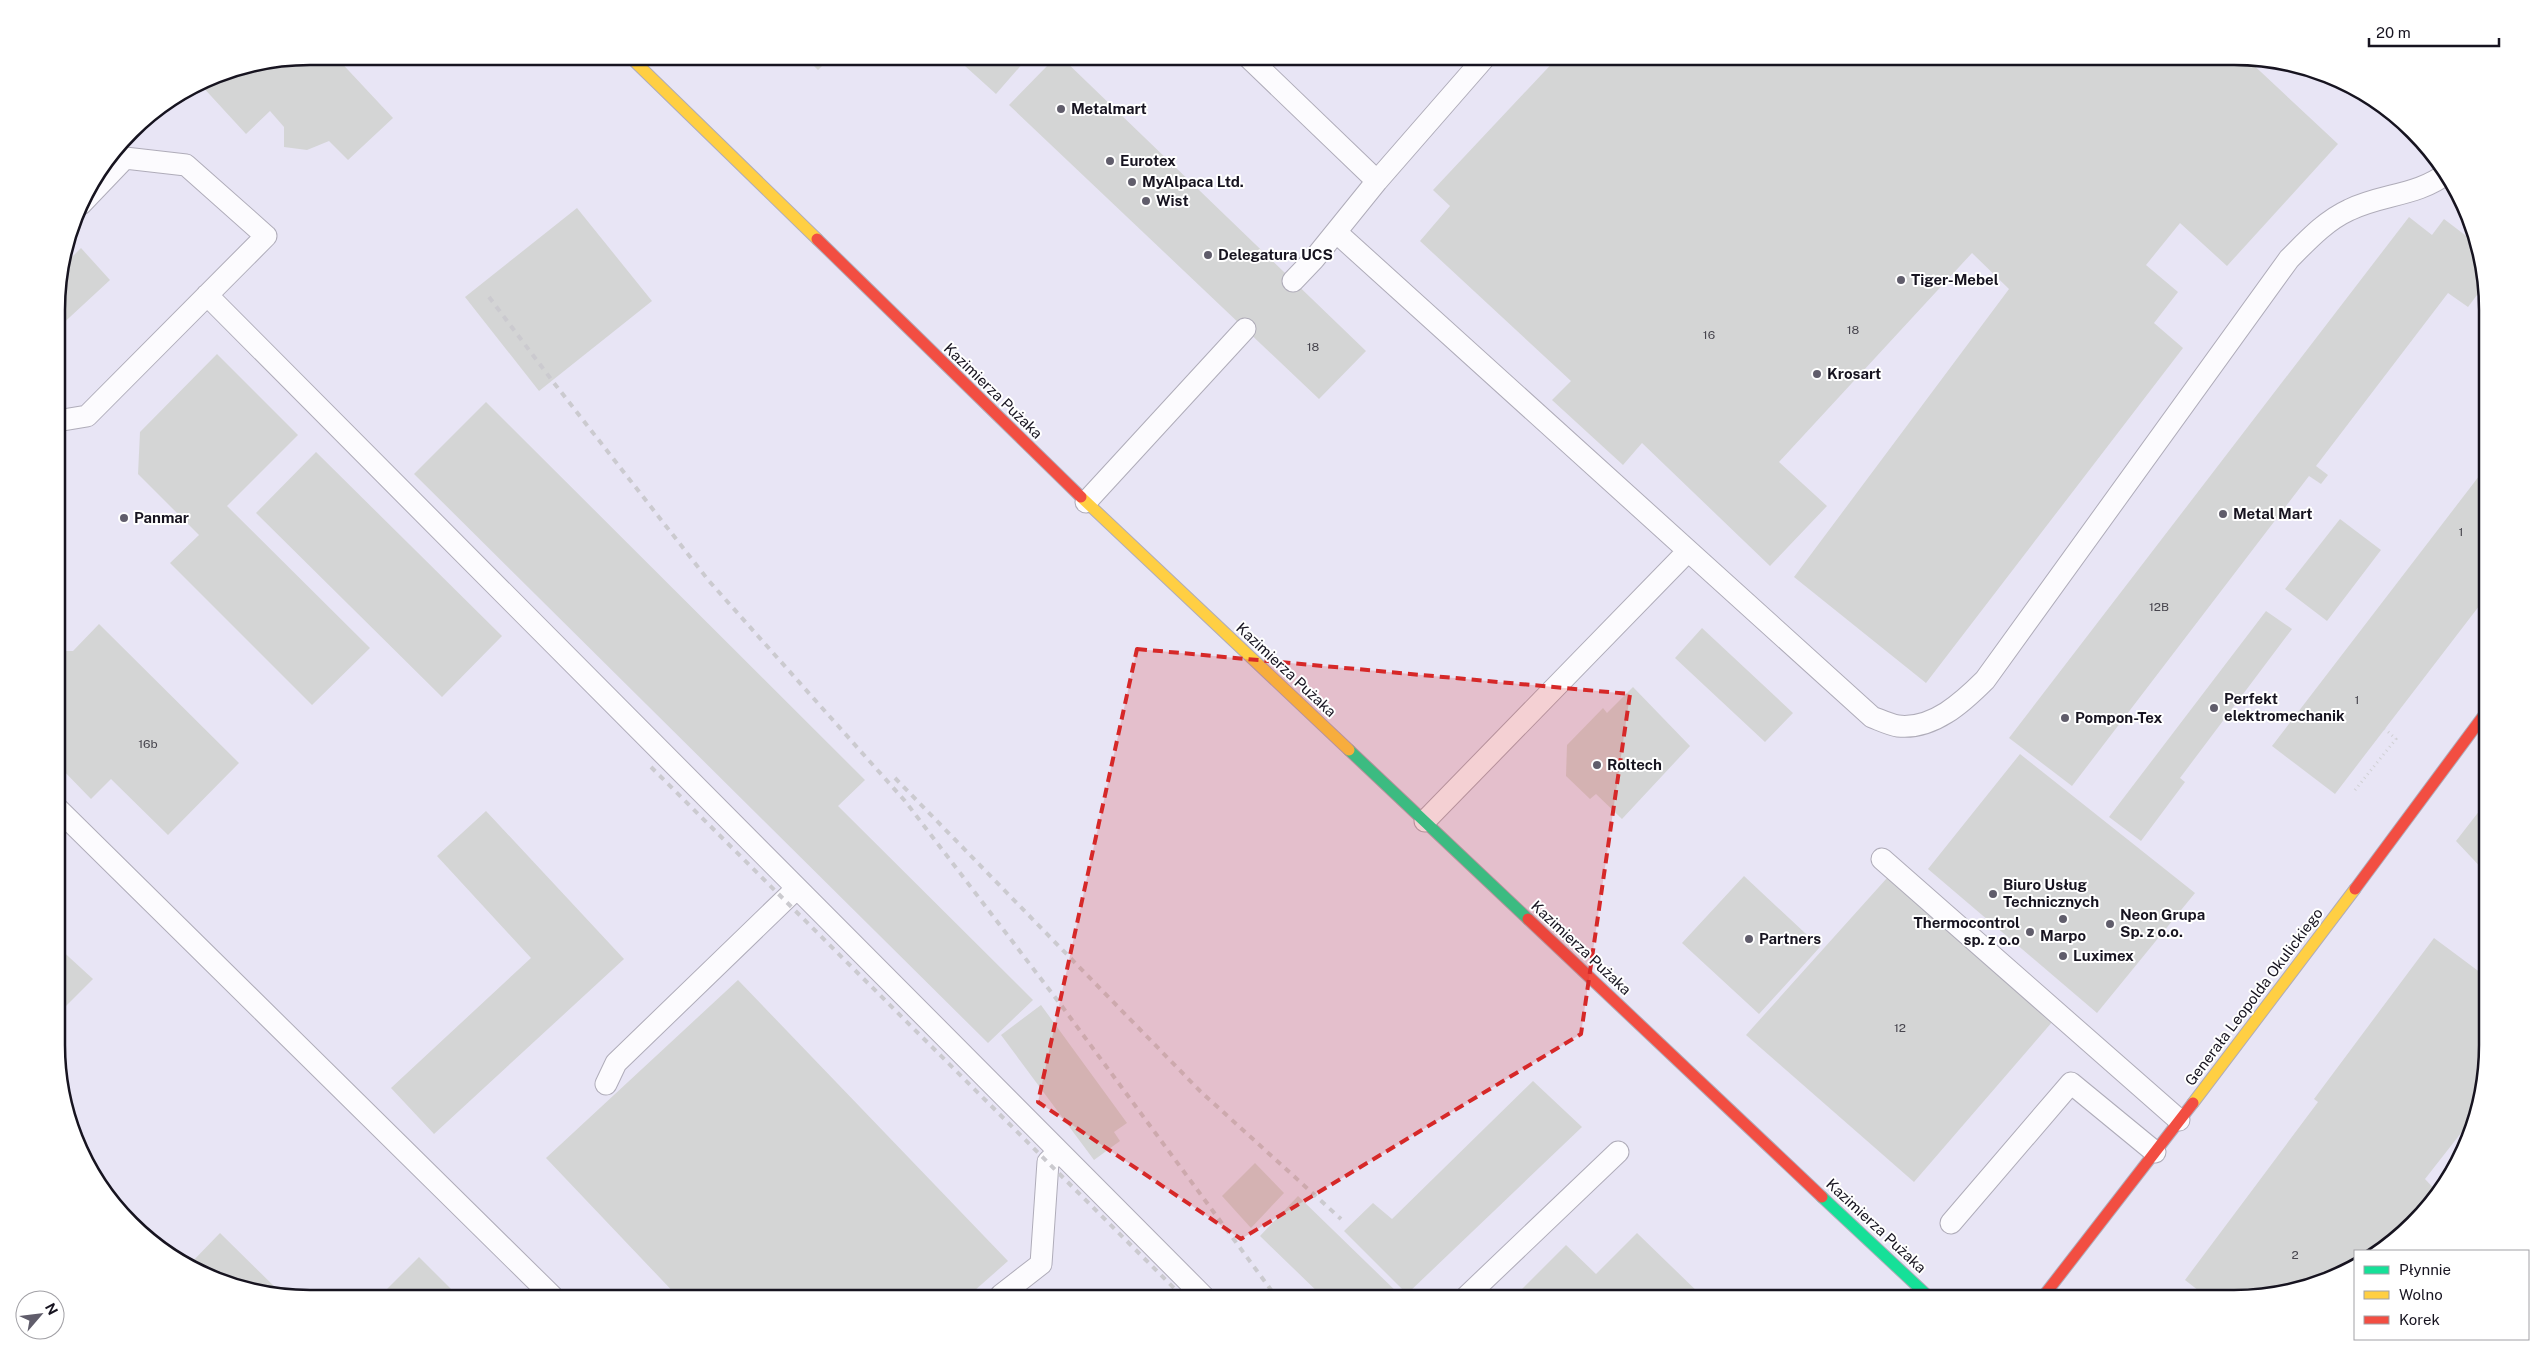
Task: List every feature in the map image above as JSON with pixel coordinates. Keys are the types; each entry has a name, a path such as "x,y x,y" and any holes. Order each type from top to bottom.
{"street":[{"name":"Kazimierza Pużaka","path":"638,65 1086,502 1922,1290"},
{"name":"Generała Leopolda Okulickiego","path":"2048,1290 2285,983 2479,722"}],"lane":[{"path":"1256,65 1377,181"},
{"path":"1293,281 1478,65"},
{"path":"65,420 87,416 266,236 186,165 125,158 99,185"},
{"path":"1336,232 1872,717 1899,726 1931,721 1962,703 1985,680 2289,259 2318,230 2349,210 2413,191 2440,178"},
{"path":"207,295 796,890 1198,1290"},
{"path":"1086,502 1246,329"},
{"path":"1425,822 1688,551"},
{"path":"65,816 545,1290"},
{"path":"1882,859 2179,1120"},
{"path":"606,1084 616,1062 796,890"},
{"path":"1951,1223 2071,1083 2155,1152"},
{"path":"1007,1290 1041,1264 1048,1162 1058,1152"},
{"path":"1473,1290 1618,1152"}],"path":[{"path":"2355,790 2396,739 2385,729"}],"highlighted area":[{"path":"1137,649 1630,694 1581,1034 1241,1239 1038,1102"}],"building":[{"path":"343,65 393,118 348,160 329,141 307,150 284,147 284,127 270,111 246,134 205,89 247,73 278,67"},
{"path":"813,65 823,65 818,70"},
{"path":"966,65 1021,65 996,94"},
{"path":"1069,65 1366,351 1319,399 1009,105 1047,66"},
{"path":"1551,65 2255,66 2338,144 2227,266 2180,223 2146,265 2178,292 2154,323 2183,348 1926,683 1794,577 2009,289 1972,253 1779,462 1827,506 1770,566 1642,443 1623,465 1552,400 1571,381 1420,241 1450,206 1433,190"},
{"path":"577,208 652,301 539,391 465,297"},
{"path":"2409,217 2432,235 2444,219 2468,237 2477,278 2478,294 2468,307 2448,293 2316,466 2328,475 2321,484 2309,476 2072,786 2009,738"},
{"path":"81,248 110,280 65,322 67,278 71,258"},
{"path":"217,354 298,435 227,506 370,648 312,705 170,563 199,535 138,474 140,432"},
{"path":"486,402 865,780 838,806 1033,1000 988,1043 414,474"},
{"path":"316,452 502,636 442,697 256,513"},
{"path":"2479,476 2479,606 2335,794 2272,746"},
{"path":"2340,519 2381,550 2327,621 2285,589"},
{"path":"2266,611 2292,629 2180,778 2185,782 2141,841 2109,817"},
{"path":"99,624 239,763 168,835 111,779 91,799 65,772 65,651 73,651"},
{"path":"1702,628 1793,713 1765,742 1675,658"},
{"path":"1633,687 1690,746 1622,819 1596,794 1590,799 1566,776 1567,745 1603,708 1607,713"},
{"path":"2020,754 2195,893 2097,1013 1928,869"},
{"path":"486,811 624,959 434,1134 391,1088 531,958 437,856"},
{"path":"2479,811 2479,865 2456,841"},
{"path":"1744,876 1820,947 1759,1014 1682,943"},
{"path":"1887,878 2053,1021 1914,1182 1746,1035"},
{"path":"2434,938 2479,972 2479,1045 2477,1077 2471,1108 2464,1129 2425,1179 2433,1188 2418,1207 2396,1229 2370,1249 2354,1250 2354,1258 2313,1277 2266,1288 2198,1290 2185,1280 2318,1102 2314,1099"},
{"path":"65,953 93,979 65,1007"},
{"path":"738,980 1008,1261 975,1290 671,1290 546,1158"},
{"path":"1041,1005 1127,1123 1114,1132 1120,1141 1094,1160 1001,1035"},
{"path":"1533,1081 1582,1127 1411,1290 1403,1290 1344,1231 1373,1203 1392,1219"},
{"path":"1255,1163 1284,1193 1251,1228 1222,1196"},
{"path":"1298,1196 1395,1290 1316,1290 1260,1236"},
{"path":"220,1233 275,1288 231,1277 193,1260"},
{"path":"1637,1233 1696,1290 1521,1290 1566,1245 1596,1274"},
{"path":"419,1257 452,1290 386,1290"}],"railway":[{"path":"489,297 709,581 905,801 1061,1005 1271,1290"},
{"path":"651,767 1176,1290"},
{"path":"895,778 1200,1091 1341,1219"}],"traffic: fast":[{"path":"1349,750 1528,919"},
{"path":"1822,1197 1921,1290"}],"traffic: slow":[{"path":"638,65 817,239"},
{"path":"1081,497 1349,750"},
{"path":"2193,1103 2355,889"}],"traffic: jam":[{"path":"817,239 1081,497"},
{"path":"2355,889 2479,722"},
{"path":"1528,919 1822,1197"},
{"path":"2048,1290 2193,1103"}],"place":[{"name":"Metalmart","path":"1061,109"},
{"name":"Eurotex","path":"1110,161"},
{"name":"MyAlpaca Ltd.","path":"1132,182"},
{"name":"Wist","path":"1146,201"},
{"name":"Delegatura UCS","path":"1208,255"},
{"name":"Tiger-Mebel","path":"1901,280"},
{"name":"Krosart","path":"1817,374"},
{"name":"Metal Mart","path":"2223,514"},
{"name":"Panmar","path":"124,518"},
{"name":"Perfekt elektromechanik","path":"2214,708"},
{"name":"Pompon-Tex","path":"2065,718"},
{"name":"Roltech","path":"1597,765"},
{"name":"Biuro Usług Technicznych","path":"1993,894"},
{"name":"Marpo","path":"2063,919"},
{"name":"Neon Grupa Sp. z o.o.","path":"2110,924"},
{"name":"Thermocontrol sp. z o.o","path":"2030,932"},
{"name":"Partners","path":"1749,939"},
{"name":"Luximex","path":"2063,956"}]}
